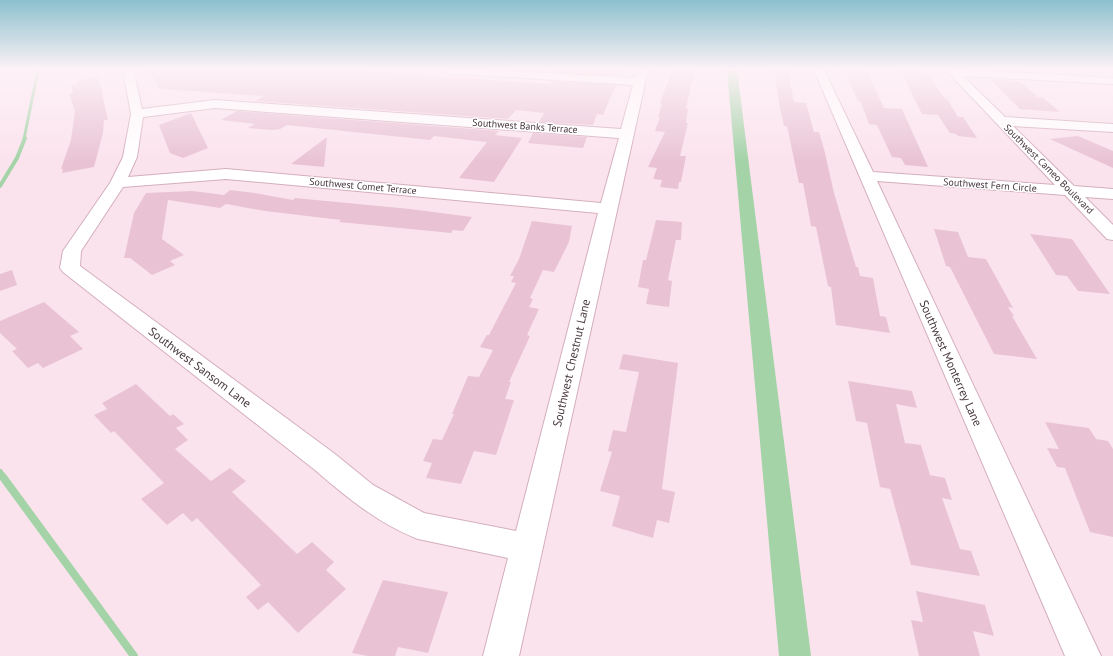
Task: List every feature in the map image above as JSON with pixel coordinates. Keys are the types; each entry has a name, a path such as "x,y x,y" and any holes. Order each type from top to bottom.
{"street":[{"name":"Southwest Sansom Lane","path":"134,101 137,114 130,157 118,183 72,251 70,268 325,462 363,494 418,525 527,548"},
{"name":"Southwest Chestnut Lane","path":"502,656 608,209 636,101"},
{"name":"Southwest Monterrey Lane","path":"833,101 1083,656"},
{"name":"Southwest Cameo Boulevard","path":"981,101 1113,235"},
{"name":"Southwest Banks Terrace","path":"137,114 189,106 215,104 627,134"},
{"path":"1001,121 1113,128"},
{"name":"Southwest Comet Terrace","path":"118,183 226,174 608,209"},
{"name":"Southwest Fern Circle","path":"867,176 1113,194"}],"building":[{"path":"71,101 104,101 108,120 104,120 103,133 94,167 62,173 63,169 61,169 71,140 75,111"},
{"path":"255,101 609,101 603,115 597,114 593,125 539,122 544,113 516,110 508,119"},
{"path":"661,101 688,101 686,123 688,123 680,156 686,156 681,182 679,182 678,189 660,187 662,180 653,179 657,168 648,167 665,132 655,131 660,117 658,117 662,104 660,103"},
{"path":"779,101 794,101 794,102 806,103 814,132 819,132 834,193 856,267 858,267 860,276 873,278 880,316 886,317 890,333 836,325 831,287 828,286 816,227 811,226 803,183 799,183 787,126 784,126"},
{"path":"858,101 881,101 884,108 902,109 928,167 905,165 901,158 892,157 877,125 869,124 861,102"},
{"path":"915,101 948,101 958,117 963,117 977,138 958,136 950,133 938,115 922,114"},
{"path":"1012,101 1046,101 1060,112 1020,109"},
{"path":"237,111 499,131 495,135 522,138 494,182 459,178 487,142 434,136 430,140 287,125 280,129 272,130 248,128 255,124 221,120"},
{"path":"191,113 208,148 183,158 170,153 159,125"},
{"path":"533,133 587,137 583,148 528,143"},
{"path":"1078,136 1113,151 1113,168 1050,139"},
{"path":"327,137 324,167 291,164"},
{"path":"230,190 293,200 295,198 410,209 472,217 463,231 453,230 451,233 339,222 341,220 265,211 226,204 220,208 168,200 162,239 184,255 170,261 175,265 152,275 130,258 124,258 134,213 146,193 193,191 224,195"},
{"path":"656,220 682,222 681,240 676,240 668,280 672,281 669,307 646,304 649,289 638,287 643,260 646,260"},
{"path":"532,221 572,226 569,242 554,272 543,270 530,298 533,299 529,307 539,309 527,335 530,336 509,382 511,382 505,399 514,400 496,455 474,451 461,484 426,478 432,463 423,461 433,439 442,440 454,414 452,414 468,376 479,377 493,350 480,347 487,335 489,335 516,283 511,282 514,276 510,276 519,259"},
{"path":"934,229 958,232 968,257 986,259 1013,308 1008,307 1014,316 1012,316 1037,359 994,354 950,267 946,266"},
{"path":"1030,234 1072,239 1110,294 1078,291 1067,276 1056,275"},
{"path":"12,270 17,285 0,291 0,274"},
{"path":"44,302 79,332 70,336 83,349 43,368 38,363 28,368 12,351 17,349 0,333 0,321"},
{"path":"623,354 678,363 662,489 675,492 669,523 657,520 653,538 612,526 620,496 600,491 612,452 608,451 613,430 626,432 639,372 619,369"},
{"path":"848,381 912,391 917,408 896,404 905,443 921,445 930,475 945,478 952,500 942,498 960,549 971,551 980,576 911,565 890,489 880,487 867,423 856,421"},
{"path":"136,384 170,416 173,414 184,424 176,428 188,440 175,449 211,481 230,468 246,481 232,492 297,554 312,542 334,562 326,570 346,589 298,633 268,602 258,610 246,597 261,585 197,518 192,522 183,513 167,525 141,499 164,483 114,431 111,433 94,415 107,409 102,403"},
{"path":"1045,422 1089,428 1096,439 1108,441 1113,449 1113,537 1090,532 1065,468 1057,467 1047,448 1059,449"},
{"path":"383,580 448,592 428,653 398,647 395,656 368,656 352,653"},
{"path":"916,591 985,605 994,636 973,631 980,656 919,656 911,620 923,622"}],"waterway":[{"path":"24,139 32,101"},
{"path":"735,101 795,656"},
{"path":"0,186 17,158 25,138"},
{"path":"0,472 4,478"},
{"path":"3,477 134,656"}]}
